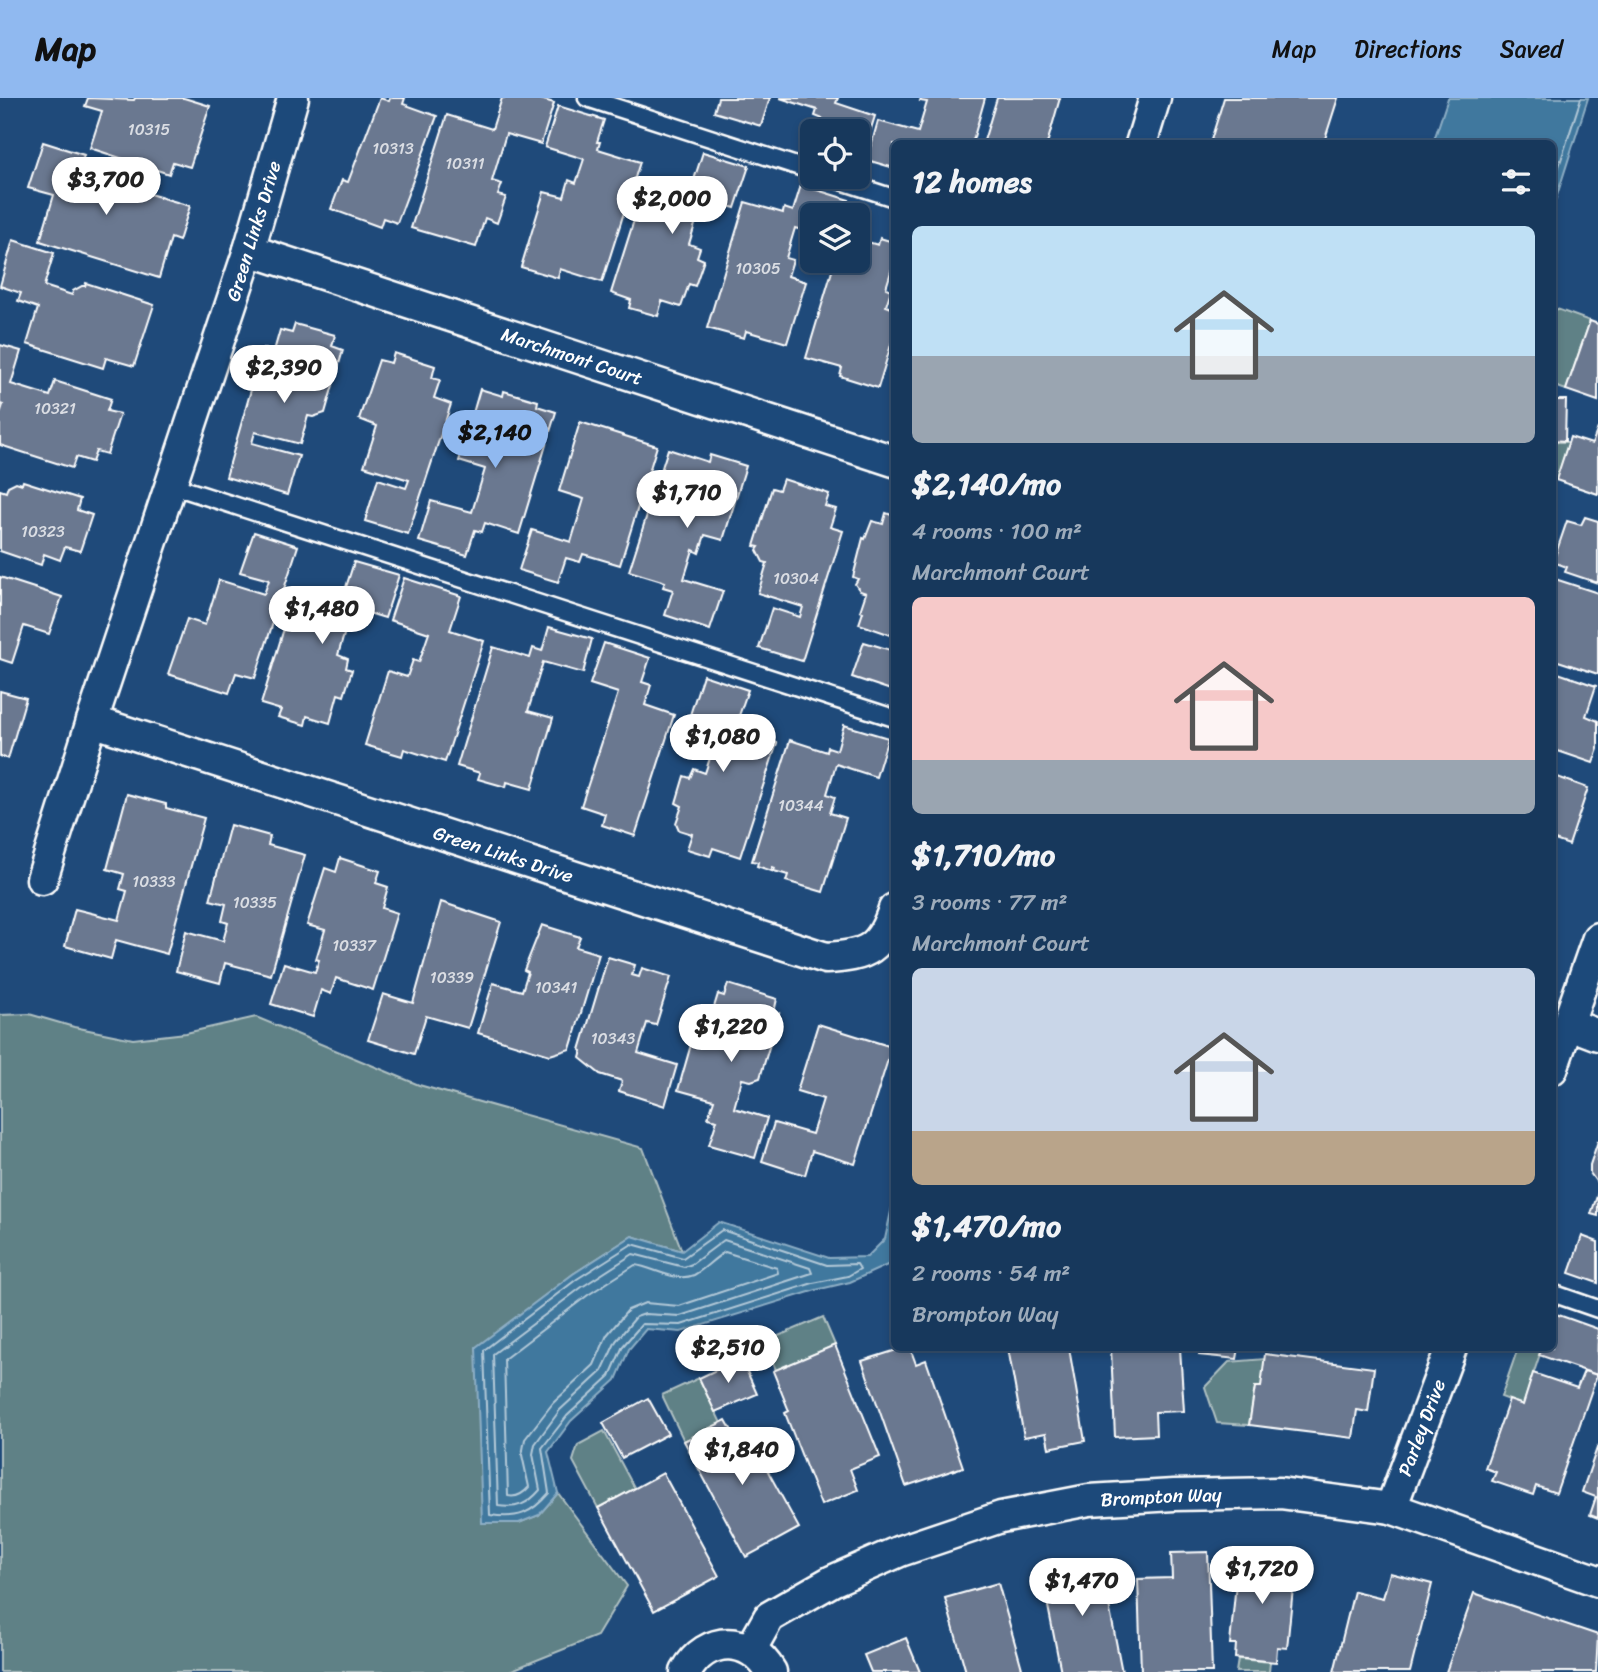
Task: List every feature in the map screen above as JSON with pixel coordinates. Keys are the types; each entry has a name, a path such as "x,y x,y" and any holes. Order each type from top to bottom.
{"street":[{"name":"Green Links Drive","path":"42,879 249,250 293,98"},
{"path":"1142,140 1155,98"},
{"name":"Marchmont Court","path":"249,250 891,460"},
{"name":"Green Links Drive","path":"92,722 826,958 854,957 874,946 887,930 891,918"},
{"path":"1556,1058 1598,938"},
{"path":"1569,1024 1598,1035"},
{"name":"Parley Drive","path":"1391,1508 1450,1351"},
{"name":"Brompton Way","path":"751,1649 769,1617 824,1584 900,1551 1001,1517 1076,1502 1174,1495 1280,1493 1391,1508 1598,1581"},
{"path":"686,1672 699,1654 724,1644 751,1649 771,1672"}],"lane":[{"path":"587,98 800,167"},
{"path":"866,189 891,197"},
{"path":"171,485 891,718"},
{"path":"1556,1294 1598,1308"}],"green space":[{"path":"1556,309 1590,321 1566,390 1556,386"},
{"path":"1556,442 1569,442 1556,480"},
{"path":"29,1014 74,1027 133,1039 186,1033 256,1017 419,1085 643,1148 682,1251 632,1236 573,1274 476,1348 519,1523 539,1515 558,1493 627,1586 597,1636 507,1672 0,1672 0,1015"},
{"path":"823,1317 835,1345 776,1370 764,1342"},
{"path":"1517,1351 1541,1351 1523,1405 1501,1397"},
{"path":"1265,1359 1261,1387 1255,1387 1249,1425 1217,1423 1205,1387 1229,1362"},
{"path":"699,1378 721,1423 684,1441 662,1395"},
{"path":"604,1431 635,1489 598,1508 573,1461 578,1445"},
{"path":"1238,1659 1270,1662 1269,1672 1236,1672"}],"water":[{"path":"1448,98 1588,98 1556,198 1556,140 1434,140"},
{"path":"891,1212 891,1263 850,1282 681,1332 646,1329 629,1349 616,1380 571,1421 548,1452 558,1493 539,1515 519,1523 482,1523 476,1347 573,1274 632,1236 682,1251 719,1222 829,1258 867,1257 885,1239"}],"building":[{"path":"88,98 184,98 210,106 190,167 173,162 169,174 90,148 102,111 85,106"},
{"path":"380,98 389,101 390,98 405,98 403,104 437,116 397,223 383,218 380,227 331,209 342,180 348,182"},
{"path":"502,98 537,98 554,103 541,144 506,134 492,181 502,184 498,195 506,197 497,223 485,218 476,247 411,228 447,115 492,129"},
{"path":"718,98 770,98 761,126 714,112"},
{"path":"780,98 838,98 836,103 875,116 870,132 870,119 823,119 815,116 817,110"},
{"path":"921,98 985,98 973,140 891,140 891,167 870,161 870,149 878,121 918,132 927,102 920,101"},
{"path":"997,98 1060,98 1048,140 984,140"},
{"path":"1224,98 1338,98 1325,140 1211,140"},
{"path":"558,106 604,120 597,142 600,142 598,149 640,162 602,282 560,269 558,278 521,267 544,192 564,197 569,180 576,183 584,159 545,147"},
{"path":"43,142 84,155 72,193 94,200 95,194 111,199 116,184 190,206 179,241 171,238 159,278 40,241 54,195 28,188"},
{"path":"703,152 749,166 735,208 703,199 689,244 700,248 697,257 704,260 695,286 689,284 681,307 662,301 658,316 629,308 631,300 611,293 647,179 690,192"},
{"path":"800,188 814,189 849,200 848,203 800,203 800,229 795,228 786,258 793,260 788,276 806,282 787,343 746,331 744,338 707,328 745,202 783,213 784,208 793,211"},
{"path":"880,238 891,241 891,272 886,288 891,290 886,306 891,308 891,345 878,388 840,376 842,368 806,358 831,273 870,273 870,243 878,245"},
{"path":"13,240 54,253 44,286 72,295 73,291 86,283 154,305 134,366 106,358 103,368 27,344 38,308 18,301 21,293 0,286"},
{"path":"1590,321 1598,324 1598,401 1566,390"},
{"path":"295,324 335,335 332,346 343,350 325,413 308,416 300,444 255,432 252,443 299,456 287,495 226,477 263,348 274,351 280,330 292,333"},
{"path":"0,345 21,351 11,384 50,396 55,381 111,399 107,411 120,414 107,454 96,451 92,462 76,457 72,468 0,445 0,414 3,405 0,404"},
{"path":"394,353 435,366 432,378 440,380 434,398 451,404 408,534 365,521 378,479 406,488 409,480 364,466 377,426 359,419 379,360 391,363"},
{"path":"480,389 503,396 504,391 538,401 537,406 556,412 519,534 485,523 482,532 475,530 467,555 419,541 431,501 472,512 485,469 459,461"},
{"path":"1556,400 1566,400 1565,441 1556,440"},
{"path":"580,422 657,446 620,565 583,554 580,562 566,558 558,582 519,570 532,530 571,542 584,499 559,491"},
{"path":"1598,428 1598,494 1556,480 1570,437 1592,444"},
{"path":"668,449 708,462 710,455 746,466 723,540 705,535 699,553 693,550 684,579 723,591 710,630 665,615 673,590 663,587 665,582 629,571"},
{"path":"783,479 829,494 825,506 836,509 830,527 843,531 802,661 759,648 772,608 800,617 803,607 758,593 767,563 763,562 757,550 759,547 754,546 772,488 779,490"},
{"path":"23,481 80,499 77,510 92,515 80,551 65,547 60,560 44,554 41,565 0,551 0,490 6,492 8,486 16,482 22,484"},
{"path":"886,513 891,515 891,635 859,624 866,593 860,591 855,584 858,579 853,577 863,538 865,539 872,521 883,524"},
{"path":"1585,517 1598,521 1598,583 1565,572 1567,567 1556,563 1556,553 1567,521 1581,525"},
{"path":"254,532 298,546 255,678 236,673 229,693 168,674 187,619 205,625 219,580 264,594 269,580 240,572"},
{"path":"354,562 399,575 385,618 352,608 338,655 348,659 346,668 352,670 344,696 338,694 330,723 307,716 305,725 278,717 281,710 261,704 296,589 341,603"},
{"path":"0,577 62,597 49,634 24,626 12,663 0,659"},
{"path":"404,578 461,596 450,630 484,641 445,762 404,749 402,756 365,745 388,671 407,677 413,660 419,662 429,633 390,620"},
{"path":"1556,579 1598,593 1598,674 1556,660"},
{"path":"549,627 592,639 583,673 543,662 528,711 553,718 532,789 507,782 506,787 478,779 480,773 457,766 493,647 530,658 533,648 542,651"},
{"path":"864,642 891,650 891,690 852,677"},
{"path":"604,643 650,658 642,682 651,685 645,705 674,715 635,836 602,825 605,814 581,806 618,693 590,684"},
{"path":"1556,672 1596,686 1586,716 1598,721 1598,749 1593,763 1556,750"},
{"path":"703,675 748,690 734,730 777,743 740,857 713,848 710,856 687,849 692,834 679,830 676,823 682,806 676,803 684,776 690,778 694,769 705,773 719,731 688,721"},
{"path":"0,691 26,698 8,759 0,756"},
{"path":"844,725 888,738 876,777 836,764 827,794 835,797 830,813 846,818 823,892 786,881 788,875 774,871 775,868 772,867 772,871 757,866 758,862 752,861 790,740 827,752 828,747 837,750"},
{"path":"1556,776 1588,788 1569,845 1556,840"},
{"path":"127,794 204,818 167,954 116,940 111,959 65,946 75,909 119,920 127,891 120,889 124,874 107,869"},
{"path":"230,825 270,836 268,845 305,855 271,975 225,963 220,983 176,971 186,931 223,941 228,923 222,921 226,904 210,900"},
{"path":"340,858 380,871 376,883 388,887 382,908 397,913 373,990 336,978 331,994 321,990 313,1017 271,1004 284,963 315,972 325,930 307,925 325,868 336,872"},
{"path":"441,902 501,922 468,1028 426,1016 414,1054 368,1040 383,994 413,1003"},
{"path":"542,925 580,937 576,947 599,954 570,1049 550,1055 478,1033 493,983 522,991 528,972 524,970"},
{"path":"608,957 635,965 632,975 639,977 642,968 671,977 656,1025 647,1023 638,1053 677,1065 665,1106 619,1091 622,1081 600,1074 580,1058 580,1050"},
{"path":"728,984 777,999 774,1012 779,1013 760,1078 751,1081 742,1079 734,1108 767,1118 755,1158 709,1145 717,1120 708,1118 714,1100 678,1090 700,1013 711,1017 718,994 724,996"},
{"path":"818,1024 891,1047 855,1164 812,1151 805,1175 762,1161 774,1123 812,1134 823,1099 797,1091"},
{"path":"1598,1141 1598,1184 1590,1173 1590,1165"},
{"path":"1598,1193 1598,1216 1591,1214"},
{"path":"1582,1236 1598,1242 1598,1283 1569,1273"},
{"path":"1556,1314 1598,1329 1597,1375 1539,1355 1541,1351 1556,1351"},
{"path":"835,1345 880,1457 850,1469 858,1490 821,1505 785,1413 789,1411 773,1371"},
{"path":"894,1351 911,1351 916,1364 926,1360 963,1467 906,1486 862,1361"},
{"path":"1009,1351 1070,1351 1085,1441 1049,1448 1046,1433 1024,1437"},
{"path":"1111,1351 1180,1351 1184,1411 1155,1412 1156,1435 1115,1437"},
{"path":"1200,1351 1238,1351 1237,1359 1199,1355"},
{"path":"1265,1354 1374,1368 1368,1412 1357,1410 1353,1438 1249,1425 1255,1387 1261,1387"},
{"path":"741,1358 757,1394 715,1412 699,1378"},
{"path":"1584,1371 1597,1375 1556,1493 1536,1486 1533,1495 1492,1481 1496,1472 1485,1468 1509,1400 1523,1405 1533,1373 1577,1388"},
{"path":"648,1398 668,1434 622,1458 603,1423"},
{"path":"726,1420 736,1438 747,1433 799,1528 746,1557 684,1441"},
{"path":"1598,1445 1598,1518 1590,1515 1596,1497 1582,1492"},
{"path":"663,1473 719,1576 654,1611 598,1508"},
{"path":"1208,1552 1212,1672 1141,1672 1138,1579 1172,1578 1171,1553"},
{"path":"1239,1552 1296,1558 1287,1648 1277,1647 1276,1662 1235,1658 1236,1644 1230,1644"},
{"path":"1100,1559 1122,1672 1061,1672 1041,1571"},
{"path":"1390,1573 1432,1584 1410,1672 1334,1672 1354,1591 1383,1598"},
{"path":"998,1583 1023,1672 966,1672 945,1598"},
{"path":"1474,1593 1598,1635 1596,1672 1446,1672"},
{"path":"906,1638 920,1672 871,1672 864,1655"}]}
